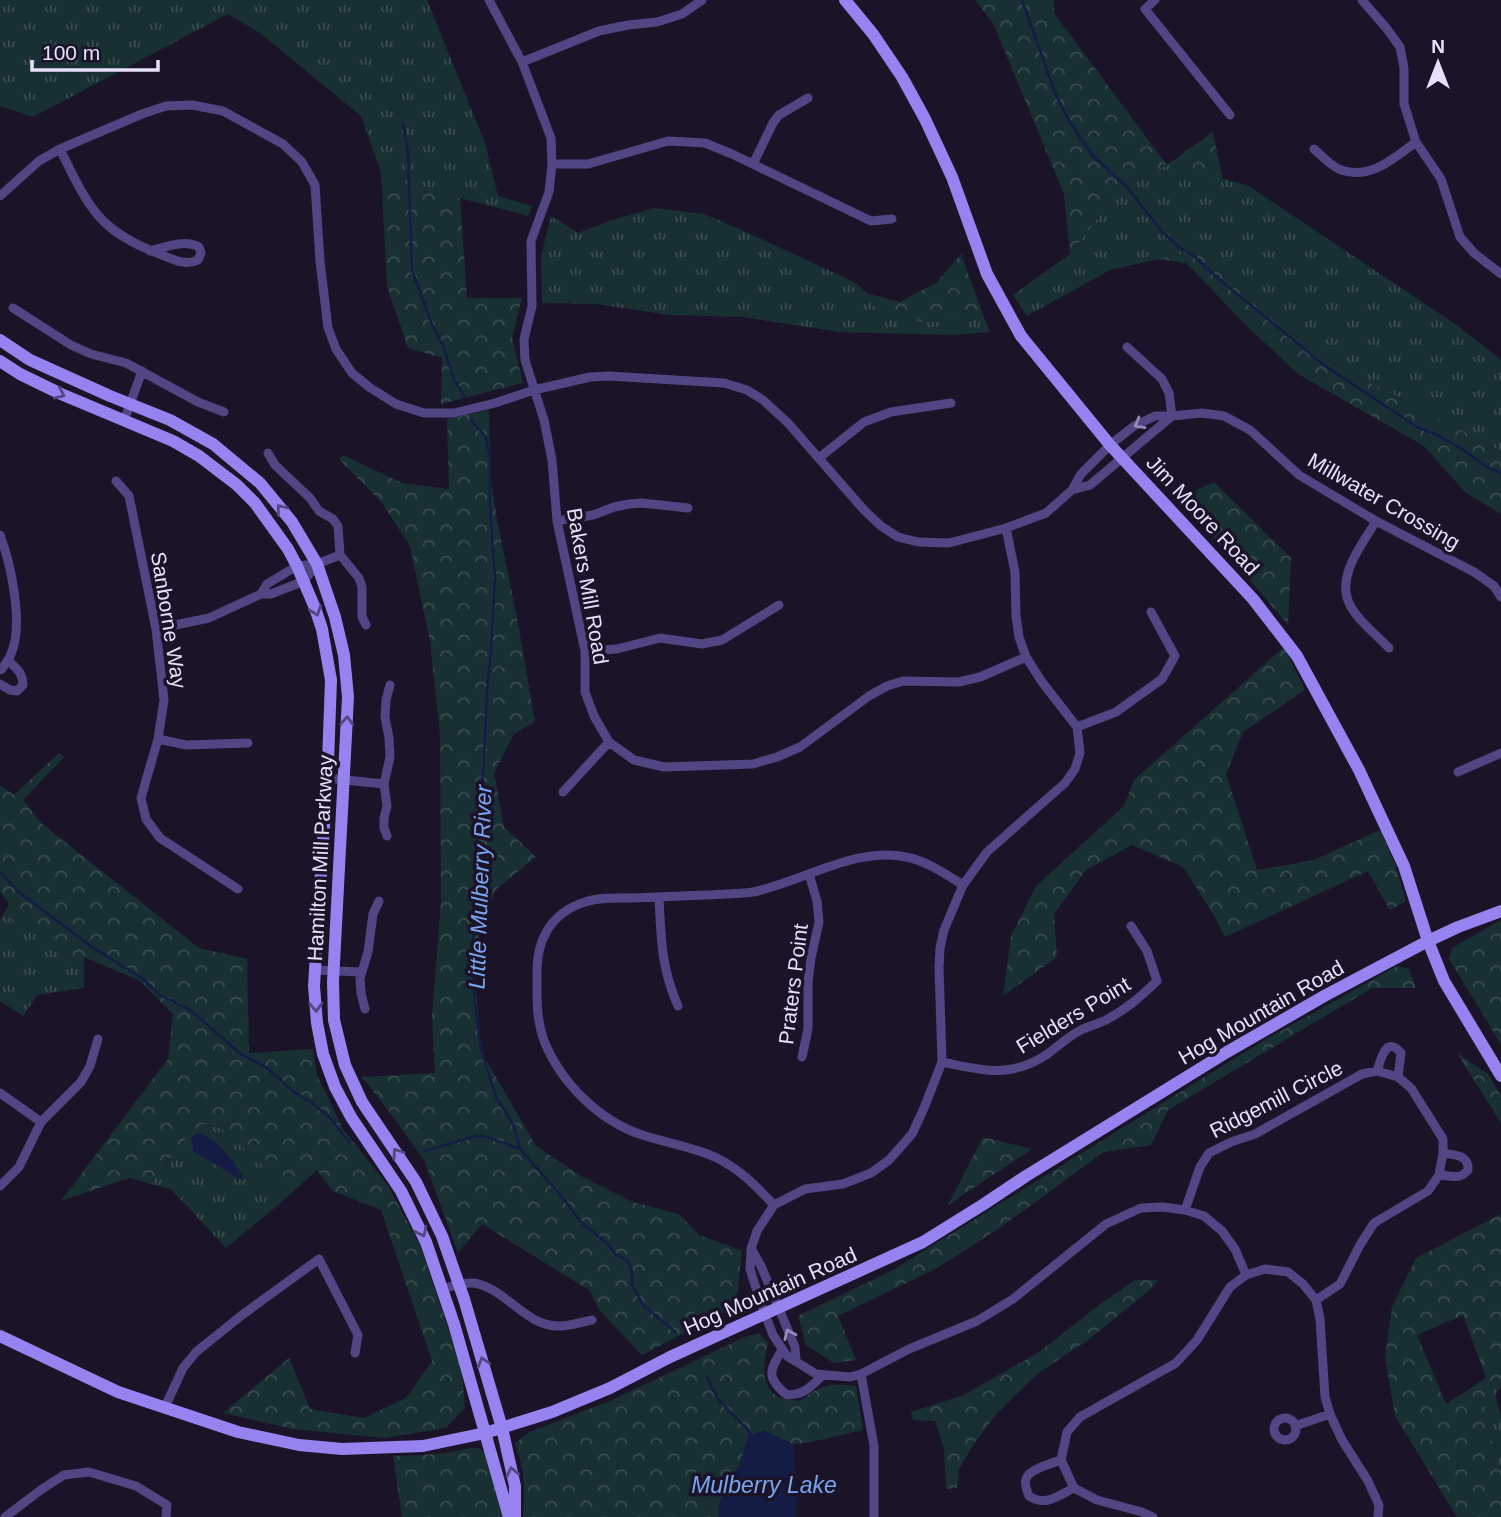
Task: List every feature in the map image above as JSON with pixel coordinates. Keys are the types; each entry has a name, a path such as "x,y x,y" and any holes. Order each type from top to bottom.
{"street":[{"name":"Bakers Mill Road","path":"489,0 522,62 551,138 549,192 531,241 532,306 524,339 525,360 544,420 552,460 557,521 585,651 586,692 594,716 609,742 634,760 664,767 753,764 800,747 869,696 887,686 903,681 959,682 980,677 1026,657"},
{"path":"522,62 598,31 657,22 682,14 702,0"},
{"name":"Jim Moore Road","path":"845,0 873,34 902,77 925,119 952,177 988,274 1021,336 1110,445 1254,599 1297,656 1359,770 1404,866 1427,941 1444,981 1501,1076"},
{"path":"1155,0 1145,9 1230,115"},
{"path":"1362,0 1400,47 1404,68 1404,104 1416,142 1441,179 1460,237 1474,253 1501,274"},
{"path":"753,164 779,115 808,98"},
{"path":"0,196 39,161 60,149 142,114 166,106 192,105 223,110 283,144 302,162 315,185 328,328 336,349 352,373 396,404 424,413 454,413 590,377 724,383 747,390 763,400 788,423 881,526 898,537 918,542 949,543 1006,528 1046,513 1072,490 1090,485 1172,416 1169,393 1162,379 1127,347"},
{"path":"552,164 588,164 668,141 705,143 871,221 892,219"},
{"path":"1314,149 1339,169 1360,173 1382,167 1416,142"},
{"path":"60,149 83,197 95,214 118,234 150,251 180,262 191,263 198,260 201,253 199,247 192,243 178,243 150,251"},
{"path":"13,308 71,345 91,354 126,363 198,402 224,412"},
{"name":"Hamilton Mill Parkway","path":"0,340 30,360 170,420 213,444 260,483 292,522 317,564 344,654 348,697 333,971 334,1020 345,1065 362,1102 416,1182 442,1236 502,1428 515,1486 515,1517"},
{"name":"Hamilton Mill Parkway","path":"0,361 61,394 173,441 199,456 237,485 255,503 288,549 304,581 322,629 331,680 314,986 323,1054 335,1087 351,1117 401,1191 426,1242 509,1517"},
{"path":"124,421 142,371"},
{"path":"819,458 864,422 891,412 951,403"},
{"name":"Millwater Crossing","path":"1072,490 1081,474 1134,426 1155,416 1202,413 1224,416 1251,430 1299,475 1376,521 1474,572 1494,586 1501,597"},
{"path":"268,453 275,466 338,526 340,555 359,578 362,587 362,617 366,625"},
{"name":"Sanborne Way","path":"116,481 129,496 156,629 164,700 158,739 141,798 146,819 159,838 238,889"},
{"path":"557,521 593,515 629,504 688,508"},
{"path":"1376,521 1351,564 1346,593 1350,606 1358,617 1389,648"},
{"path":"1006,528 1015,572 1019,637 1026,657 1042,682 1077,727 1080,753 1075,769 1065,783 988,852 962,885 944,930 940,948 942,1062 912,1133 889,1160 871,1173 843,1184 805,1189 774,1205 757,1231 751,1249 750,1269 764,1314 782,1350 816,1374 850,1377 861,1374 909,1349 986,1316 1013,1298 1106,1224 1140,1208 1163,1207 1204,1216 1222,1231 1235,1249 1246,1275"},
{"path":"0,535 14,588 16,615 12,654 0,670"},
{"path":"261,594 267,584 297,566 317,564 340,555"},
{"path":"156,629 209,618 261,594 271,594 304,581 317,564"},
{"path":"585,651 617,649 660,638 702,644 722,639 779,605"},
{"path":"1077,727 1116,712 1162,679 1175,656 1151,612"},
{"path":"0,684 17,691 23,685 19,671 8,660"},
{"path":"387,836 384,828 387,806 384,784 390,757 385,717 390,685"},
{"path":"158,739 186,745 248,743"},
{"path":"563,792 609,742"},
{"path":"1458,772 1501,753"},
{"path":"327,778 384,784"},
{"path":"774,1205 740,1171 714,1157 638,1134 610,1121 583,1100 545,1043 538,1015 537,966 544,933 564,912 586,901 755,891 860,858 885,855 907,857 934,867 962,885"},
{"name":"Praters Point","path":"802,1058 808,1029 808,982 819,922 817,901 809,874"},
{"path":"659,897 662,956 670,988 678,1006"},
{"path":"365,1009 360,978 368,952 373,914 379,901"},
{"name":"Hog Mountain Road","path":"0,1336 118,1392 164,1409 238,1432 299,1445 342,1449 423,1446 485,1433 552,1412 610,1388 670,1357 923,1241 1227,1052 1326,995 1427,941 1501,911"},
{"name":"Fielders Point","path":"942,1062 1004,1071 1028,1066 1080,1030 1104,1021 1132,1005 1157,981 1147,951 1131,926"},
{"path":"316,970 361,972"},
{"path":"0,1186 19,1167 41,1122 81,1082 90,1066 98,1039"},
{"name":"Ridgemill Circle","path":"1185,1210 1200,1167 1209,1153 1255,1134 1362,1074 1377,1071 1398,1077 1401,1053 1398,1048 1393,1046 1384,1050 1377,1071"},
{"path":"1316,1300 1340,1284 1374,1223 1428,1191 1439,1175 1443,1139 1411,1088 1398,1077"},
{"path":"0,1093 41,1122"},
{"path":"1439,1175 1458,1178 1468,1170 1467,1161 1463,1157 1443,1153"},
{"path":"751,1249 761,1266 795,1347 796,1361"},
{"path":"164,1409 183,1368 196,1352 319,1259 358,1335 355,1353"},
{"path":"1153,1517 1097,1500 1074,1488 1061,1460 1067,1432 1080,1418 1176,1363 1197,1340 1230,1287 1246,1275 1265,1269 1288,1272 1303,1284 1316,1300 1320,1319 1325,1397 1342,1440 1368,1481 1379,1505 1378,1517"},
{"path":"442,1289 474,1283 493,1291 535,1320 559,1327 592,1320"},
{"path":"782,1350 771,1368 771,1374 774,1383 787,1395 798,1395 823,1375"},
{"path":"861,1374 874,1446 874,1517"},
{"path":"1295,1426 1330,1413"},
{"path":"1061,1460 1030,1472 1026,1479 1029,1496 1037,1502 1046,1502 1074,1488"},
{"path":"5,1517 64,1475 89,1472 136,1486 167,1505 166,1517"}],"green space":[{"path":"0,0 427,0 485,143 498,196 532,206 528,216 460,198 381,172 361,116 260,33 228,14 33,117 0,106"},
{"path":"975,0 1054,0 1054,13 1167,165 1117,189 1070,254 1064,194 993,23"},
{"path":"1213,132 1223,180 1167,165"},
{"path":"1167,165 1247,185 1458,326 1501,360 1501,451 1321,357 1195,251 1110,270 1027,316 1013,295 1070,254 1117,189"},
{"path":"381,172 460,198 467,298 522,298 512,337 523,383 441,404 442,358 408,348 387,286"},
{"path":"654,208 704,214 854,282 869,294 879,315 928,322 984,317 990,332 953,335 839,332 743,317 669,315 597,304 542,303 541,256 551,216 578,233"},
{"path":"1195,251 1321,357 1501,451 1501,514 1465,492 1424,446 1298,374 1186,263 1158,259"},
{"path":"961,254 984,317 928,322 878,315 869,294 900,302 937,282"},
{"path":"489,410 491,480 535,722 514,734 494,773 504,827 536,857 495,890 479,936 475,983 482,1053 536,1146 581,1176 633,1202 679,1214 699,1235 742,1251 736,1306 642,1355 600,1311 589,1290 482,1224 458,1253 425,1162 362,1077 435,1073 432,1017 441,901 440,735 430,641 410,546 382,503 339,459 343,455 402,483 449,489 447,419"},
{"path":"1214,482 1291,558 1288,625 1179,498"},
{"path":"1284,647 1305,690 1243,732 1226,774 1257,870 1314,860 1380,830 1395,864 1406,901 1390,910 1368,871 1225,937 1183,867 1132,845 1085,871 1054,914 1057,957 1003,996 1011,936 1036,886 1124,806 1134,780"},
{"path":"59,753 64,757 23,800 41,823 199,948 247,959 249,1053 313,1049 317,1075 343,1129 387,1184 420,1245 462,1369 465,1408 446,1428 385,1438 293,1429 223,1413 289,1358 310,1409 364,1418 406,1398 432,1361 381,1210 333,1191 317,1170 284,1200 266,1168 221,1128 201,1124 182,1143 151,1184 129,1178 61,1201 168,1059 173,1014 140,981 84,957 84,970 52,942 3,915 9,904 0,891 0,785 14,795"},
{"path":"3,915 52,942 84,970 84,988 37,995 23,1016 0,1001 0,920"},
{"path":"1501,920 1501,1044 1449,959 1452,948"},
{"path":"1397,966 1409,969 1416,988 1372,988 1168,1110 1151,1145 1104,1152 998,1229 937,1268 838,1316 856,1360 834,1363 806,1345 798,1316 893,1270 1261,1042"},
{"path":"1457,1053 1488,1074 1501,1096 1501,1123"},
{"path":"200,1124 221,1128 266,1168 284,1200 226,1248 171,1189 151,1184"},
{"path":"983,1137 1032,1149 948,1205"},
{"path":"1501,1214 1501,1379 1481,1407 1501,1471 1501,1517 1457,1517 1395,1416 1385,1357 1392,1307 1416,1258","holes":["1463,1315 1486,1378 1446,1404 1417,1335"]},
{"path":"1135,1280 1158,1280 1088,1340 1037,1374 998,1412 959,1469 957,1488 946,1489 944,1448 935,1421 913,1420 911,1412 964,1395 1039,1352"},
{"path":"759,1333 768,1343 764,1372 771,1391 782,1398 799,1401 826,1386 856,1386 863,1430 793,1444 764,1431 749,1436 740,1464 720,1502 719,1517 523,1517 524,1480 515,1443 529,1432 610,1401 747,1336"},
{"path":"1501,1379 1501,1386 1495,1395 1501,1415 1501,1471 1481,1407"},
{"path":"479,1448 488,1454 508,1517 402,1517 393,1456"}],"water":[{"path":"197,1133 223,1150 242,1175 241,1180 193,1151 191,1138"},
{"name":"Mulberry Lake","path":"764,1431 793,1444 796,1517 719,1517 720,1502 740,1464 748,1436"}],"waterway":[{"path":"1022,0 1055,93 1068,119 1092,155 1127,187 1162,232 1324,365 1417,427 1439,436 1501,473"},
{"name":"Little Mulberry River","path":"403,124 408,152 412,270 454,380 465,397"},
{"name":"Little Mulberry River","path":"471,420 486,437 490,459 495,578 478,825 472,961 481,1049 496,1097 514,1126 520,1149 582,1223 610,1246 615,1254 628,1261 632,1272 632,1285 643,1305 675,1332"},
{"path":"0,872 19,892 89,945 143,979 160,995 190,1010 241,1054 267,1068 294,1092 311,1102 331,1119 349,1142"},
{"path":"424,1151 476,1136 487,1137 520,1149"},
{"name":"Little Mulberry River","path":"707,1377 717,1398 751,1435"}]}
